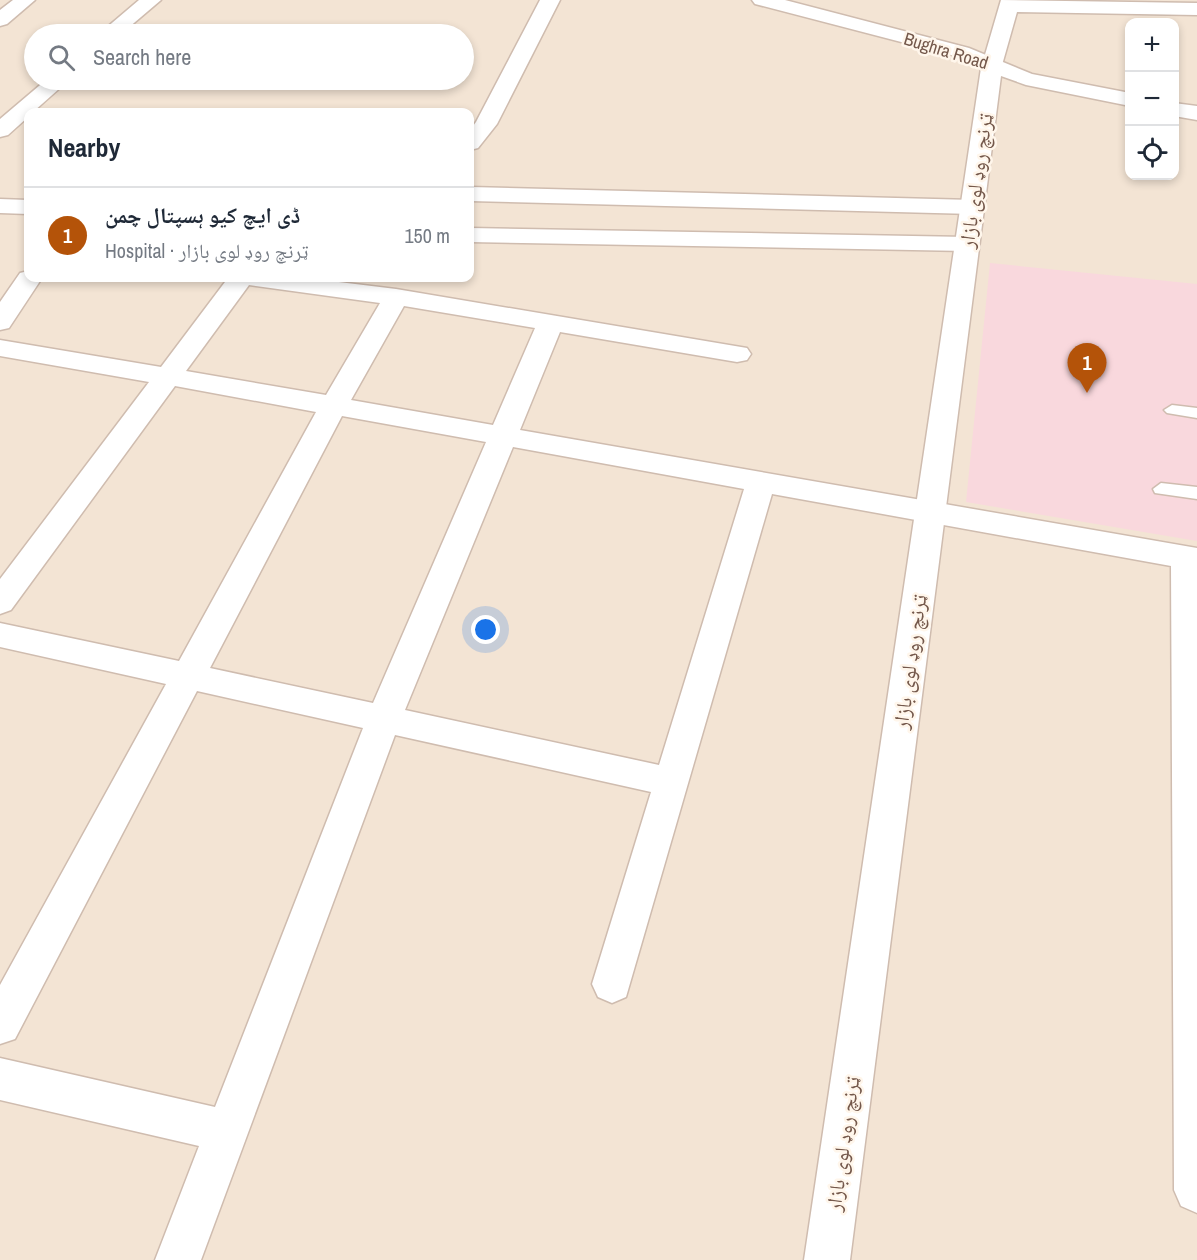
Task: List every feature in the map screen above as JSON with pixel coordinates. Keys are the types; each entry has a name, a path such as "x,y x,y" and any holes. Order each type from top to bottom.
{"street":[{"path":"0,20 25,0"},
{"path":"121,24 151,0"},
{"path":"474,138 486,124 549,0"},
{"name":"Bughra Road","path":"762,0 962,52 1026,79 1125,99"},
{"path":"1010,3 1197,9"},
{"name":"ټرنچ روډ لوی بازار","path":"827,1260 992,65 1010,3"},
{"path":"26,108 46,90"},
{"path":"0,130 24,109"},
{"path":"1179,110 1197,113"},
{"path":"474,194 973,207"},
{"path":"0,206 24,207"},
{"path":"474,235 968,244"},
{"path":"0,322 26,282"},
{"path":"0,602 238,282"},
{"path":"296,282 384,290 550,324 737,354"},
{"path":"0,1025 334,405 384,290"},
{"path":"178,1260 384,719 550,324"},
{"path":"0,348 505,434 930,513 1192,558 1197,1190"},
{"path":"612,984 761,482"},
{"path":"0,635 671,782"},
{"path":"0,1079 227,1131"}],"lane":[{"path":"1172,410 1197,413"},
{"path":"1161,489 1197,494"}],"shaded area":[{"path":"0,0 1197,0 1197,1260 0,1260"},
{"path":"990,263 1197,284 1197,541 966,502"}],"place":[{"name":"ڈی ایچ کیو ہسپتال چمن","path":"1087,393"}]}
